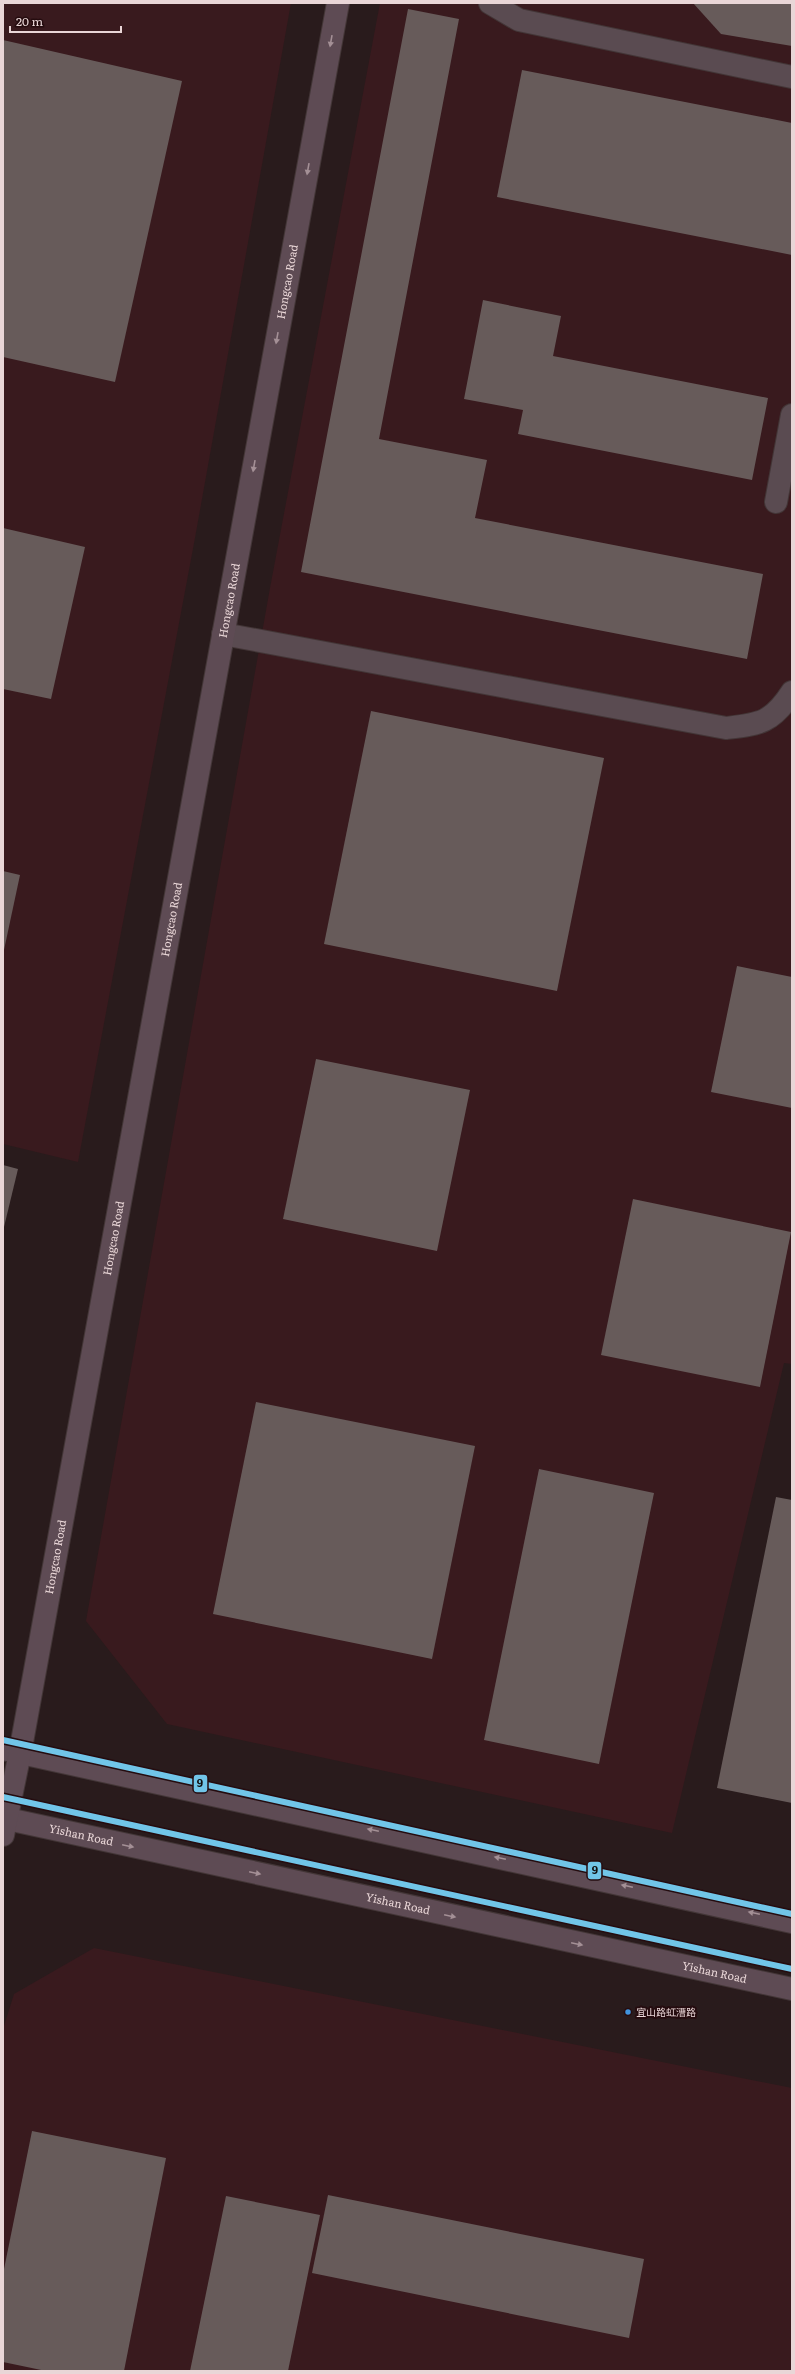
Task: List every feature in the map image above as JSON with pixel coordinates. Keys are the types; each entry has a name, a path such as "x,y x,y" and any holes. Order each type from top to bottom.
{"main road":[{"name":"Hongcao Road","path":"5,1824 11,1751 223,634 338,3"},
{"path":"11,1751 792,1922"},
{"name":"Yishan Road","path":"5,1824 792,1989"}],"lane":[{"path":"490,3 519,20 792,77"},
{"path":"776,502 792,415"},
{"path":"223,634 726,728 759,724 783,706 792,692"}],"shaded area":[{"path":"3,3 291,3 195,538 78,1162 3,1144"},
{"path":"380,3 792,3 792,1364 784,1363 672,1833 167,1724 86,1621 270,588"},
{"path":"94,1948 792,2088 792,2371 3,2371 3,2029 14,1994"}],"building":[{"path":"693,3 792,3 792,46 721,34"},
{"path":"408,9 459,19 379,439 487,460 475,518 763,574 747,659 301,572"},
{"path":"3,40 182,81 115,382 3,357"},
{"path":"522,70 792,123 792,255 497,197"},
{"path":"483,300 561,316 553,356 768,398 752,480 518,434 523,410 464,399"},
{"path":"3,528 85,547 51,699 3,689"},
{"path":"371,711 604,758 557,991 324,944"},
{"path":"3,871 20,875 4,950 3,950"},
{"path":"737,966 792,977 792,1108 711,1092"},
{"path":"316,1059 470,1090 437,1251 283,1219"},
{"path":"3,1165 18,1169 4,1227 3,1227"},
{"path":"633,1199 791,1232 760,1387 601,1355"},
{"path":"256,1402 475,1446 432,1659 213,1614"},
{"path":"539,1469 654,1493 599,1764 484,1740"},
{"path":"776,1497 792,1500 792,1803 717,1788"},
{"path":"32,2131 166,2158 124,2371 46,2371 3,2362 3,2274"},
{"path":"328,2195 644,2259 629,2338 312,2273"},
{"path":"226,2196 320,2215 288,2371 190,2371"}],"transit line":[{"name":"9","path":"3,1740 792,1914"},
{"name":"9","path":"3,1797 792,1969"}],"place":[{"name":"宜山路虹漕路","path":"628,2012"}]}
